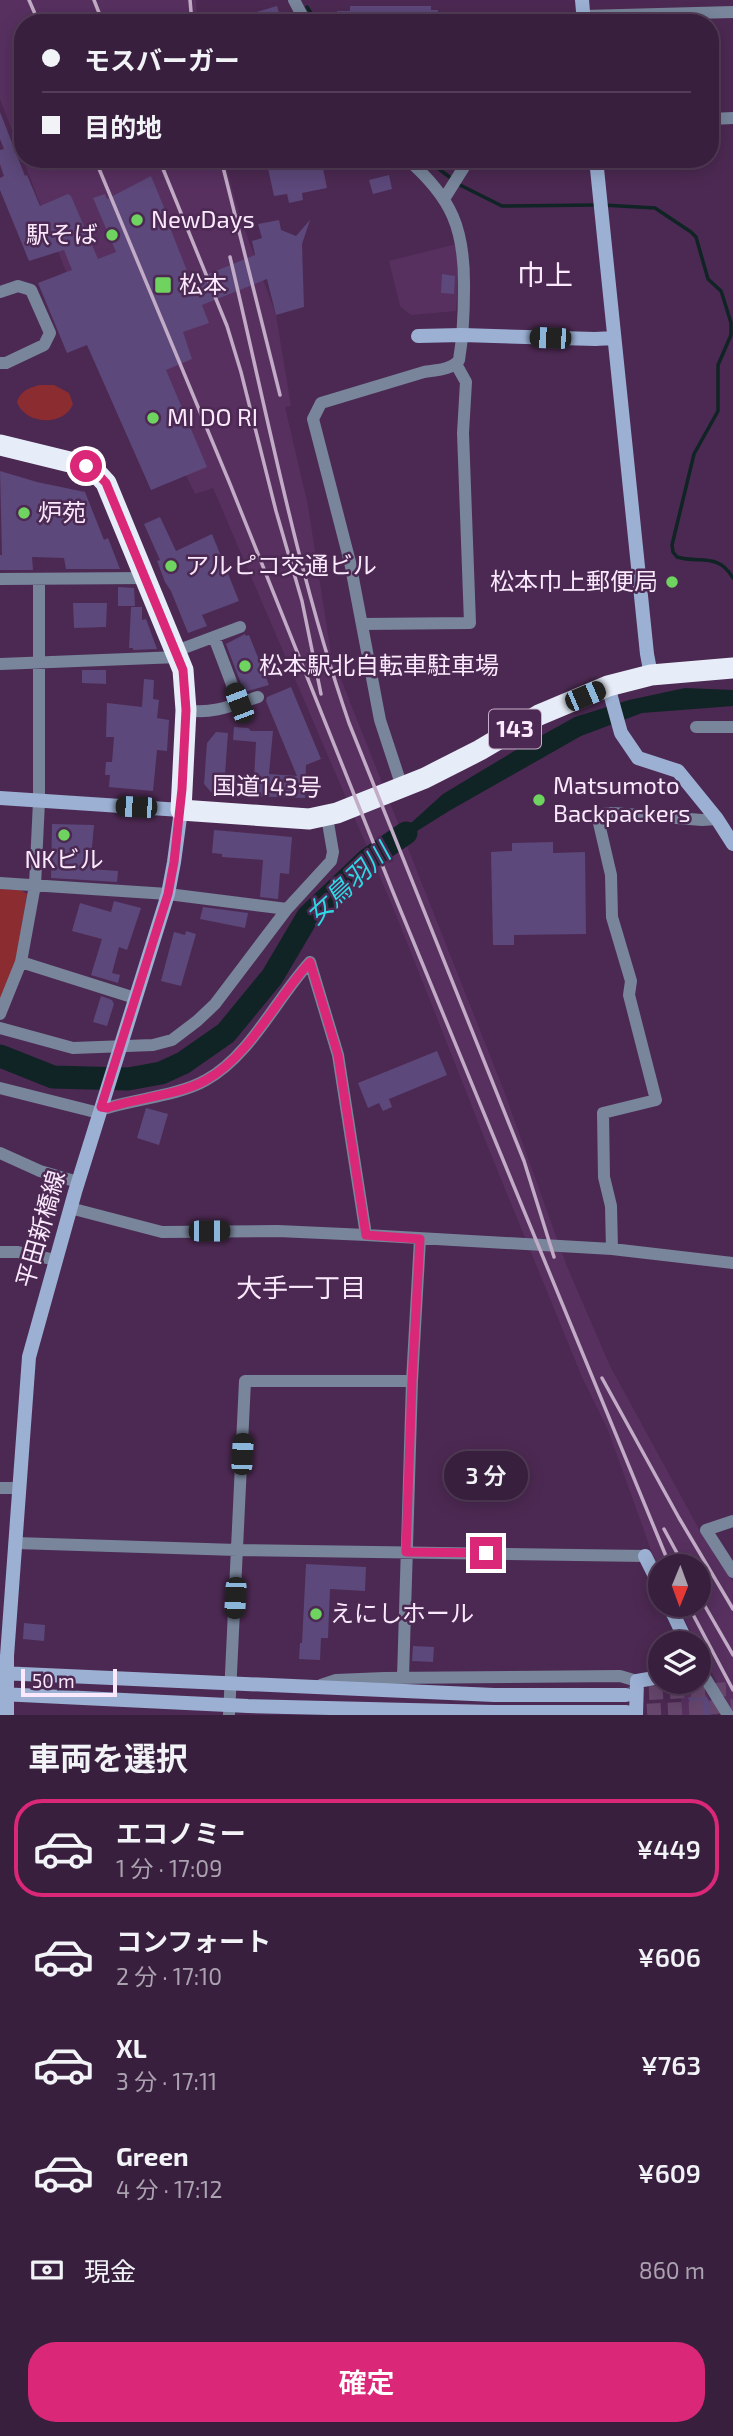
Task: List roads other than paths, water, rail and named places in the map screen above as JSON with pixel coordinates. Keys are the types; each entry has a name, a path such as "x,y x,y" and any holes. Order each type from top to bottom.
{"highway":[{"name":"国道143号","path":"1,445 86,466 100,475 106,483 177,654 185,683 181,810 309,819 327,817 402,787 480,750 539,715 651,675 733,667"}],"street":[{"path":"690,14 733,12"},
{"path":"402,787 380,720 349,562 313,419 321,403 456,365 459,360 464,316 463,246 458,228 444,199 416,168"},
{"path":"444,199 464,168"},
{"path":"597,168 645,640 651,675"},
{"path":"0,292 18,286 31,290 50,333 44,345 6,363 0,363"},
{"path":"418,336 614,338"},
{"path":"362,624 470,623 463,433 466,382 456,365"},
{"path":"0,579 146,578"},
{"path":"0,1014 22,962 34,885 39,801 39,579"},
{"path":"0,664 177,654 240,627"},
{"path":"214,637 239,703"},
{"path":"609,692 621,733 638,758 678,771 717,819 733,844"},
{"path":"186,710 201,713 258,697"},
{"path":"696,727 733,727"},
{"path":"0,798 181,810"},
{"name":"平田新橋線","path":"7,1715 4,1673 29,1357 70,1208 168,894 181,810"},
{"path":"612,1249 611,1206 604,1177 603,1113 656,1100 629,995 631,981 612,917 611,875 598,819 603,814 612,813 717,819"},
{"path":"0,1028 73,1048 118,1052 172,1040 215,1004 287,909 331,861 333,852 327,817"},
{"path":"0,883 168,894 287,909"},
{"path":"22,962 135,998"},
{"path":"0,1088 107,1108 204,1082 237,1057 310,962 338,1055 366,1235"},
{"path":"0,1153 40,1171 78,1182"},
{"path":"70,1208 162,1232 278,1231 366,1235 612,1249 733,1263"},
{"path":"403,1678 412,1381 420,1239"},
{"path":"0,1252 18,1252 56,1260"},
{"path":"229,1710 245,1381 412,1381"},
{"path":"0,1488 19,1488"},
{"path":"733,1521 706,1530 733,1572"},
{"path":"16,1543 237,1550 645,1556 648,1562"},
{"path":"4,1673 494,1695 626,1695"},
{"path":"310,1688 336,1680 403,1678 620,1676 637,1681 648,1679"},
{"path":"4,1694 229,1710 308,1707 631,1713 637,1681"},
{"path":"711,1688 727,1715"},
{"path":"308,1707 331,1715"}],"waterway":[{"path":"307,7 312,14"},
{"path":"438,168 452,179"},
{"path":"458,184 502,206 595,205"},
{"path":"603,205 655,208 691,232 696,237 708,279 721,291 731,323 731,335 718,365 718,411 694,454 672,545 677,557 715,562 733,578"},
{"name":"女鳥羽川","path":"0,1056 53,1077 128,1079 161,1073 183,1063 226,1033 272,977 308,916 367,860 406,833"}],"tunnel":[{"path":"628,1694 733,1689"},
{"path":"626,1712 733,1706"}],"railway":[{"path":"29,0 35,14"},
{"path":"94,0 99,14"},
{"path":"190,0 191,14"},
{"path":"99,168 665,1554"},
{"path":"163,168 227,326 241,372 302,601 321,694"},
{"path":"223,168 280,395"},
{"path":"230,257 298,550 330,666 349,723 524,1161 554,1257"},
{"path":"602,1378 733,1609"},
{"path":"664,1529 678,1554"},
{"path":"694,1617 733,1690"},
{"path":"711,1617 733,1655"}],"place":[{"name":"NewDays","path":"137,220"},
{"name":"駅そば","path":"112,235"},
{"name":"松本","path":"163,285"},
{"name":"MI DO RI","path":"153,418"},
{"name":"炉苑","path":"24,513"},
{"name":"アルピコ交通ビル","path":"171,566"},
{"name":"松本巾上郵便局","path":"672,582"},
{"name":"松本駅北自転車駐車場","path":"245,666"},
{"name":"Matsumoto Backpackers","path":"539,800"},
{"name":"NKビル","path":"64,835"},
{"name":"えにしホール","path":"316,1614"}],"district":[{"name":"巾上","path":"545,275"},
{"name":"大手一丁目","path":"301,1288"}]}
